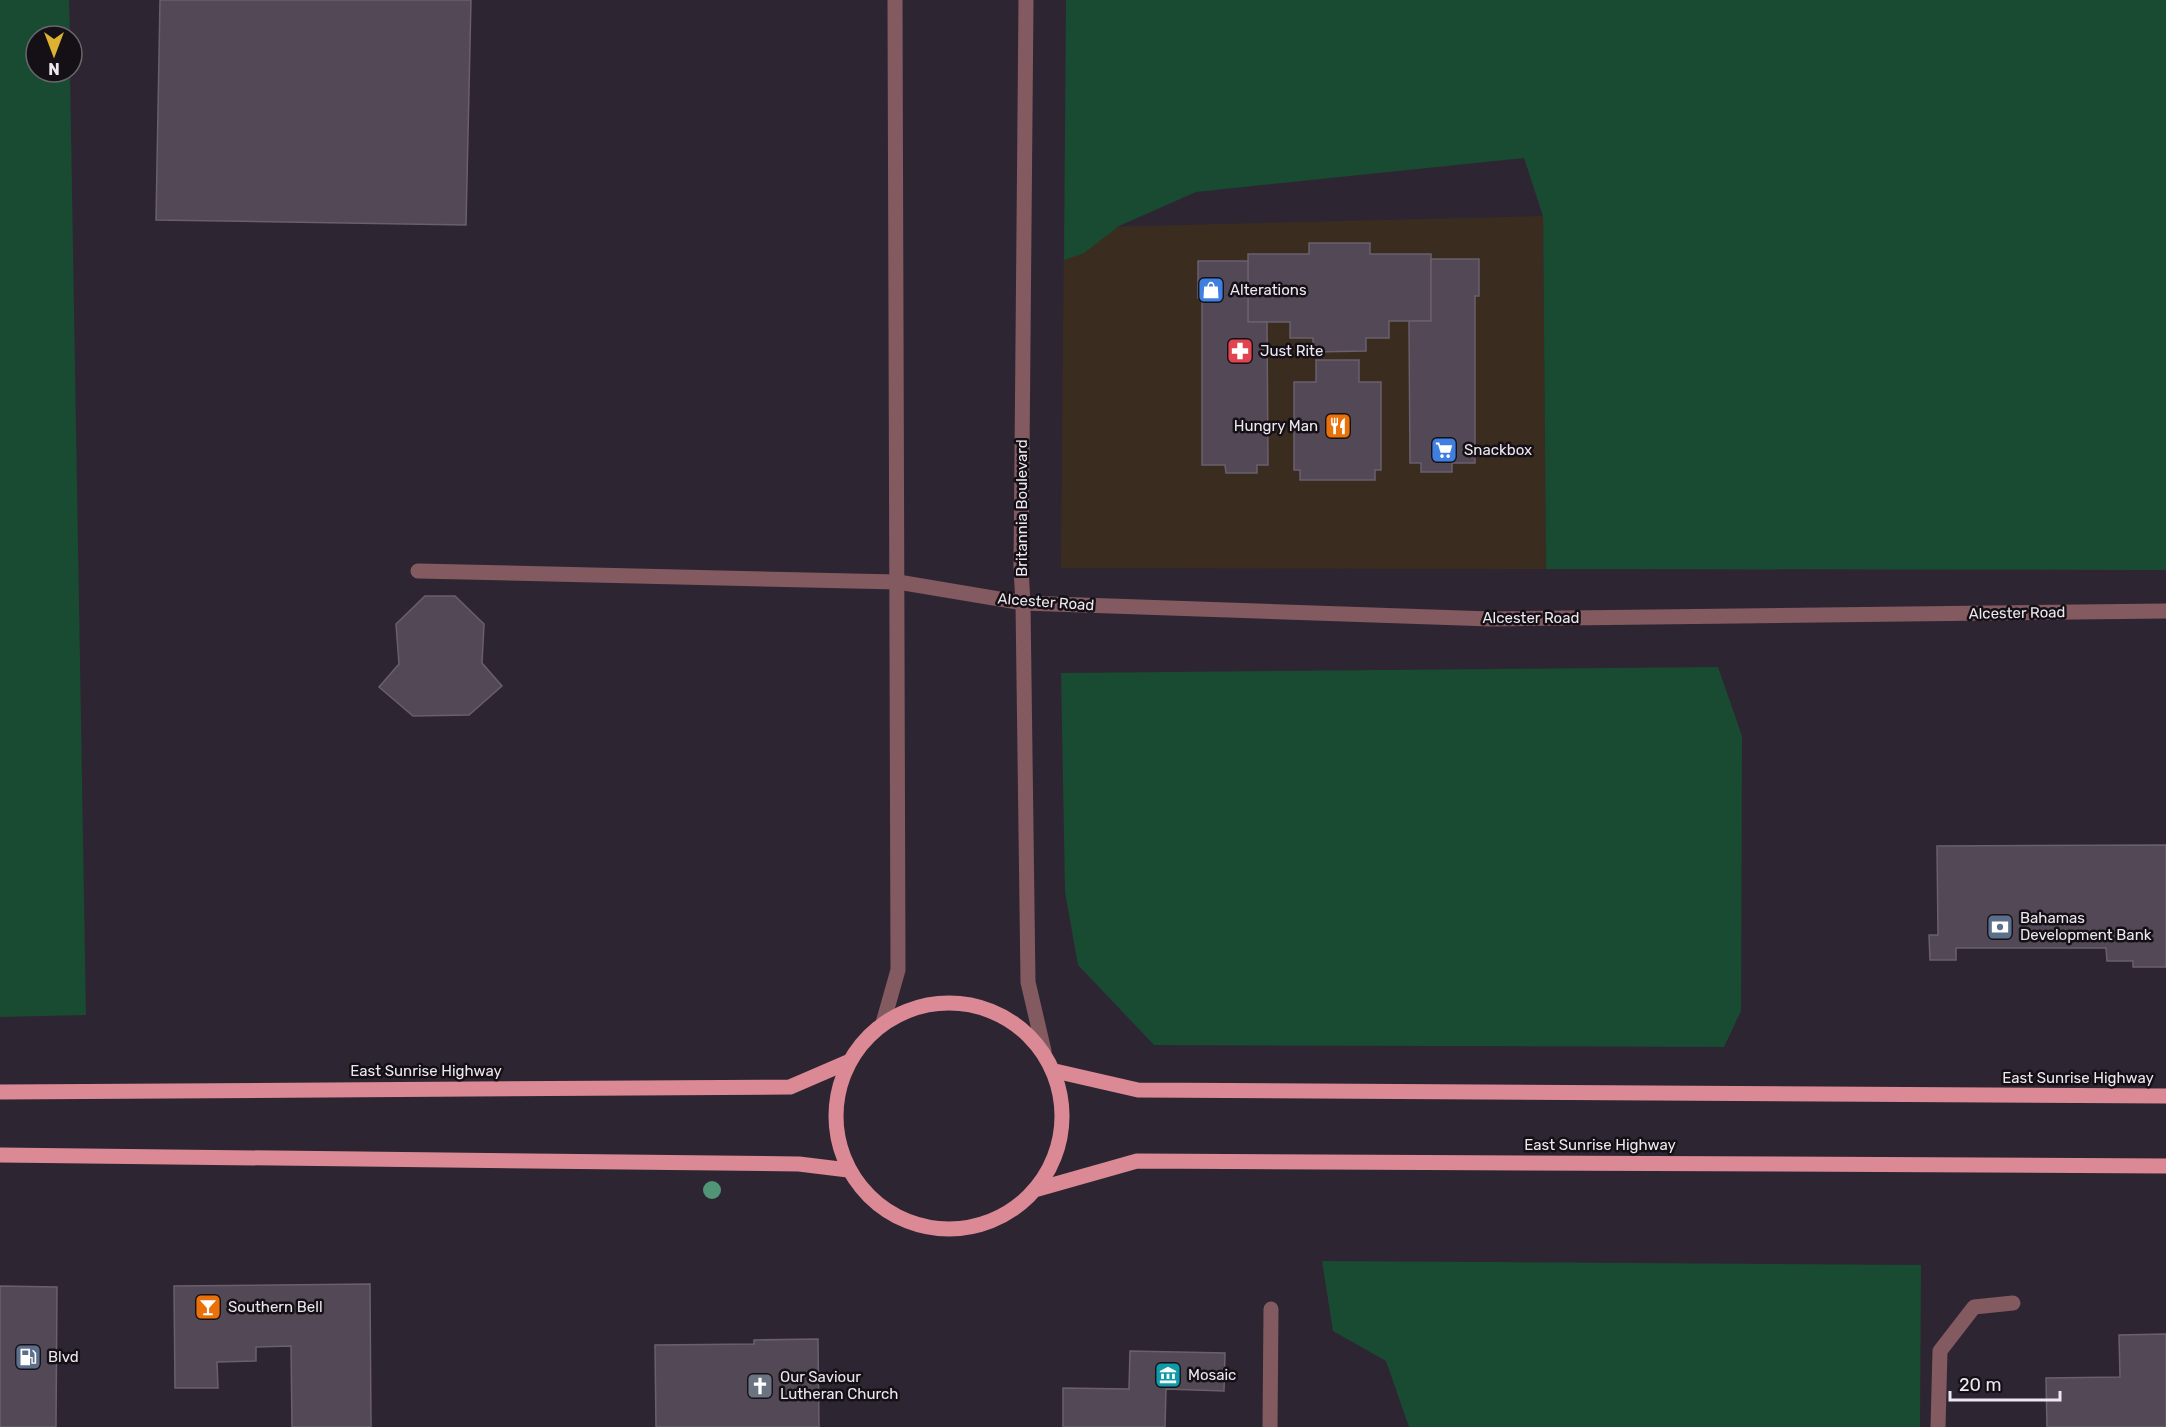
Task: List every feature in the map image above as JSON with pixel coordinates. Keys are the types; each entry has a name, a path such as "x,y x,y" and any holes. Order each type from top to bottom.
{"main road":[{"path":"939,1002 998,1012 1044,1051 1055,1071 1064,1111 1058,1152 1038,1189 998,1219 950,1230 900,1219 870,1199 848,1170 836,1135 836,1098 848,1062 883,1023 939,1002"},
{"name":"East Sunrise Highway","path":"0,1092 790,1087 848,1062"},
{"name":"East Sunrise Highway","path":"1055,1071 1138,1090 2166,1096"},
{"path":"0,1155 798,1164 848,1170"},
{"name":"East Sunrise Highway","path":"1038,1189 1137,1161 2166,1166"}],"street":[{"path":"883,1023 898,970 895,0"},
{"name":"Britannia Boulevard","path":"1026,0 1021,569 1028,982 1044,1051"},
{"name":"Alcester Road","path":"418,571 898,582 1023,603 1491,619 2166,611"},
{"path":"1938,1427 1940,1350 1974,1307 2013,1303"},
{"path":"1270,1427 1271,1309"}],"shaded area":[{"path":"1543,216 1546,569 1061,568 1064,228"}],"green space":[{"path":"0,0 69,0 70,24 24,24 24,84 70,84 86,1015 0,1017"},
{"path":"1066,0 2166,0 2166,570 1546,569 1543,216 1524,158 1196,192 1119,226 1084,253 1064,260"},
{"path":"1718,667 1742,736 1741,1011 1724,1047 1154,1045 1078,965 1065,892 1061,673"},
{"path":"1322,1261 1921,1265 1920,1427 1409,1427 1386,1361 1333,1331"}],"building":[{"path":"160,0 471,0 466,225 156,220"},
{"path":"1309,243 1370,243 1370,254 1431,254 1431,321 1389,321 1389,338 1366,338 1366,351 1313,352 1313,338 1290,338 1290,322 1248,322 1248,254 1309,254"},
{"path":"1431,259 1479,259 1479,296 1475,296 1475,463 1452,463 1452,472 1421,472 1421,463 1410,463 1409,321 1431,321"},
{"path":"1198,261 1248,261 1248,322 1267,322 1268,465 1257,465 1257,473 1226,473 1225,465 1202,465 1202,298 1198,298"},
{"name":"Hungry Man","path":"1316,360 1359,360 1359,382 1381,382 1381,470 1375,470 1375,480 1300,480 1300,470 1294,470 1294,382 1316,382"},
{"path":"425,596 455,596 484,624 482,663 502,686 469,715 413,716 379,687 399,664 396,624"},
{"path":"2166,845 2166,967 2133,967 2133,961 2107,961 2106,948 1956,948 1956,960 1930,960 1929,935 1938,935 1937,846"},
{"path":"370,1284 371,1427 292,1427 291,1346 256,1347 256,1361 217,1362 218,1388 175,1388 174,1286"},
{"name":"Blvd","path":"0,1286 57,1287 56,1427 0,1427"},
{"path":"2166,1334 2166,1427 2047,1427 2046,1378 2120,1377 2119,1335"},
{"path":"818,1339 819,1427 656,1427 655,1345 754,1344 754,1340"},
{"path":"1130,1351 1225,1353 1224,1391 1166,1389 1165,1427 1063,1427 1063,1388 1129,1389"}],"place":[{"name":"Alterations","path":"1211,290"},
{"name":"Just Rite","path":"1240,351"},
{"name":"Hungry Man","path":"1338,426"},
{"name":"Snackbox","path":"1444,450"},
{"name":"Bahamas Development Bank","path":"2000,927"},
{"name":"Southern Bell","path":"208,1307"},
{"name":"Blvd","path":"28,1357"},
{"name":"Mosaic","path":"1168,1375"},
{"name":"Our Saviour Lutheran Church","path":"760,1386"}]}
